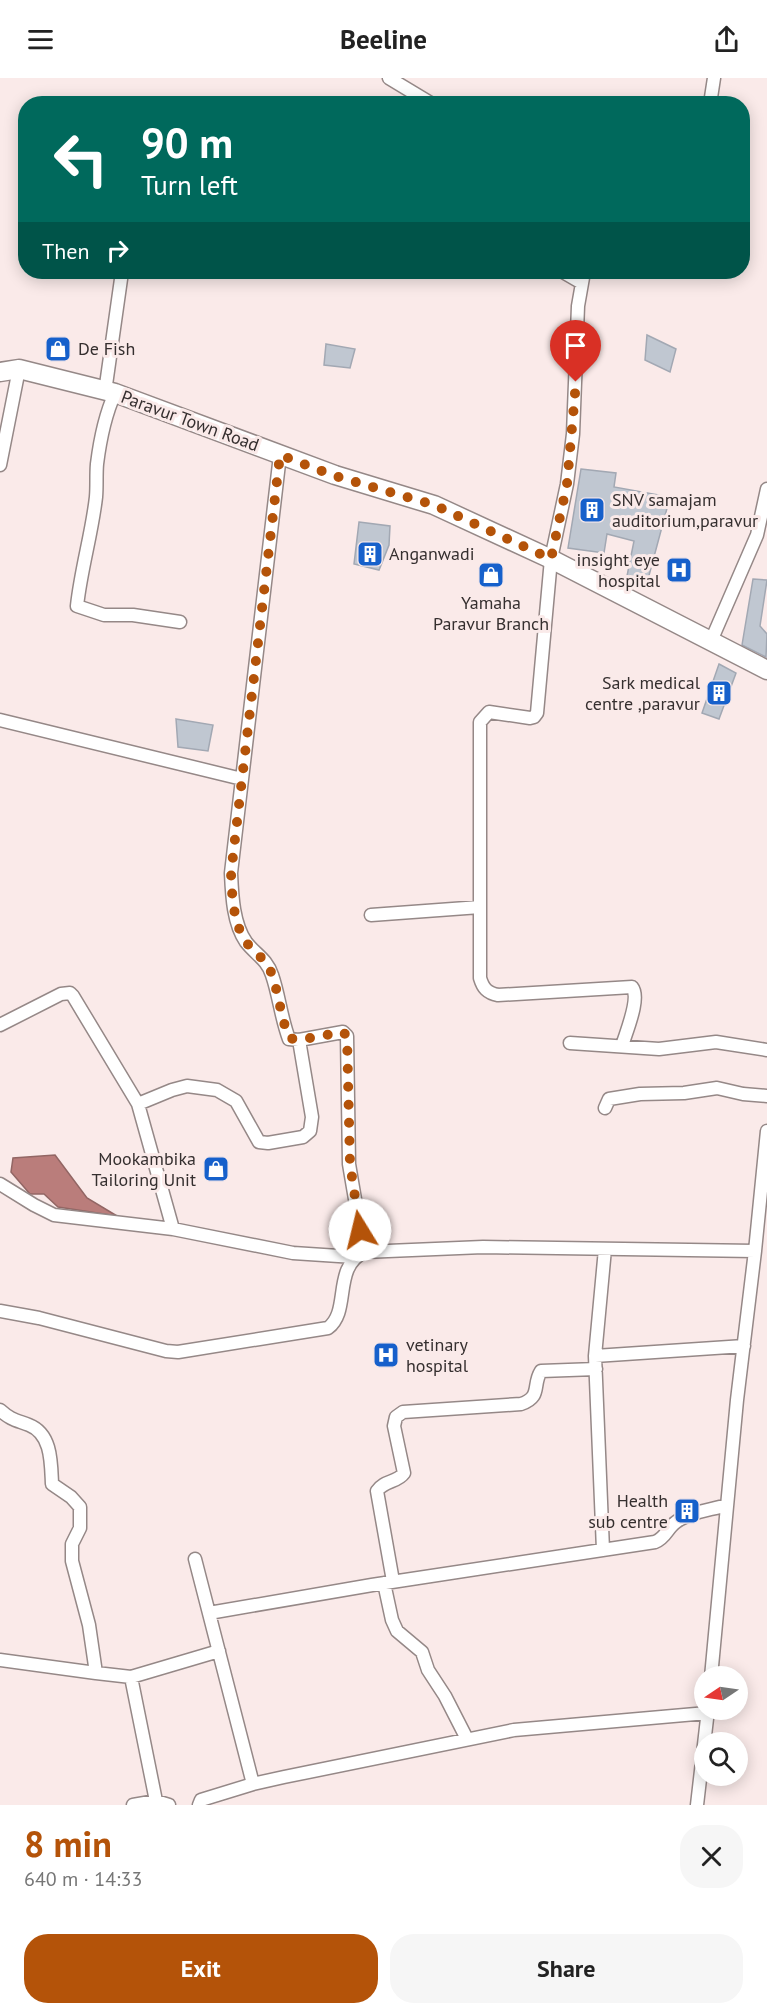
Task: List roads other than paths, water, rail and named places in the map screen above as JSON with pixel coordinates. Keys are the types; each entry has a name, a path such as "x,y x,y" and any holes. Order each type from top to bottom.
{"main road":[{"name":"Paravur Town Road","path":"0,372 19,369 110,393 335,476 434,505 551,559 767,670"}],"street":[{"path":"389,78 419,96"},
{"path":"711,96 714,78"},
{"path":"121,279 110,393 97,466 97,495 81,573 77,606 104,615 133,615 180,622"},
{"path":"583,279 578,306 576,382 567,484 551,559 537,713 530,718 489,712 480,722 480,978 486,990 498,994 632,987 636,998 622,1046"},
{"path":"0,465 19,369"},
{"path":"280,455 231,873 234,906 246,942 262,956 272,975 289,1038 299,1040 343,1032 347,1036 350,1164 359,1255"},
{"path":"711,641 757,535 767,489"},
{"path":"0,720 242,779"},
{"path":"371,915 480,907"},
{"path":"0,1025 62,994 70,993 138,1104 173,1229"},
{"path":"138,1104 187,1086 218,1090 236,1101 259,1142 268,1143 303,1137 310,1131 312,1117 299,1040"},
{"path":"570,1043 659,1049 716,1042 767,1050"},
{"path":"605,1108 609,1099 639,1094 684,1093 717,1088 743,1094 767,1096"},
{"path":"712,1666 767,1131"},
{"path":"0,1184 54,1215 173,1229 293,1253 359,1255 483,1246 755,1251"},
{"path":"603,1550 596,1356 605,1249"},
{"path":"0,1311 39,1318 166,1351 200,1349 328,1328 337,1313 347,1266 359,1255"},
{"path":"596,1356 744,1346"},
{"path":"467,1739 445,1695 428,1670 422,1652 397,1631 392,1620 378,1491 384,1483 402,1477 404,1473 394,1426 396,1417 403,1413 521,1404 533,1397 541,1371 596,1369"},
{"path":"0,1410 15,1421 31,1425 42,1433 50,1452 52,1484 80,1507 80,1528 72,1544 72,1561 89,1625 96,1673"},
{"path":"209,1613 389,1582 656,1542 662,1540 674,1523 727,1505"},
{"path":"195,1559 253,1784"},
{"path":"0,1660 131,1677 219,1651"},
{"path":"131,1677 156,1801"},
{"path":"199,1805 201,1800 253,1784 514,1730 694,1713"},
{"path":"697,1805 707,1720"},
{"path":"133,1805 156,1801 169,1805"}],"place":[{"name":"De Fish","path":"58,349"},
{"name":"SNV samajam auditorium,paravur","path":"592,510"},
{"name":"Anganwadi","path":"370,554"},
{"name":"insight eye hospital","path":"679,570"},
{"name":"Yamaha Paravur Branch","path":"491,575"},
{"name":"Sark medical centre ,paravur","path":"719,693"},
{"name":"Mookambika Tailoring Unit","path":"216,1169"},
{"name":"vetinary hospital","path":"386,1355"},
{"name":"Health sub centre","path":"687,1511"}]}
